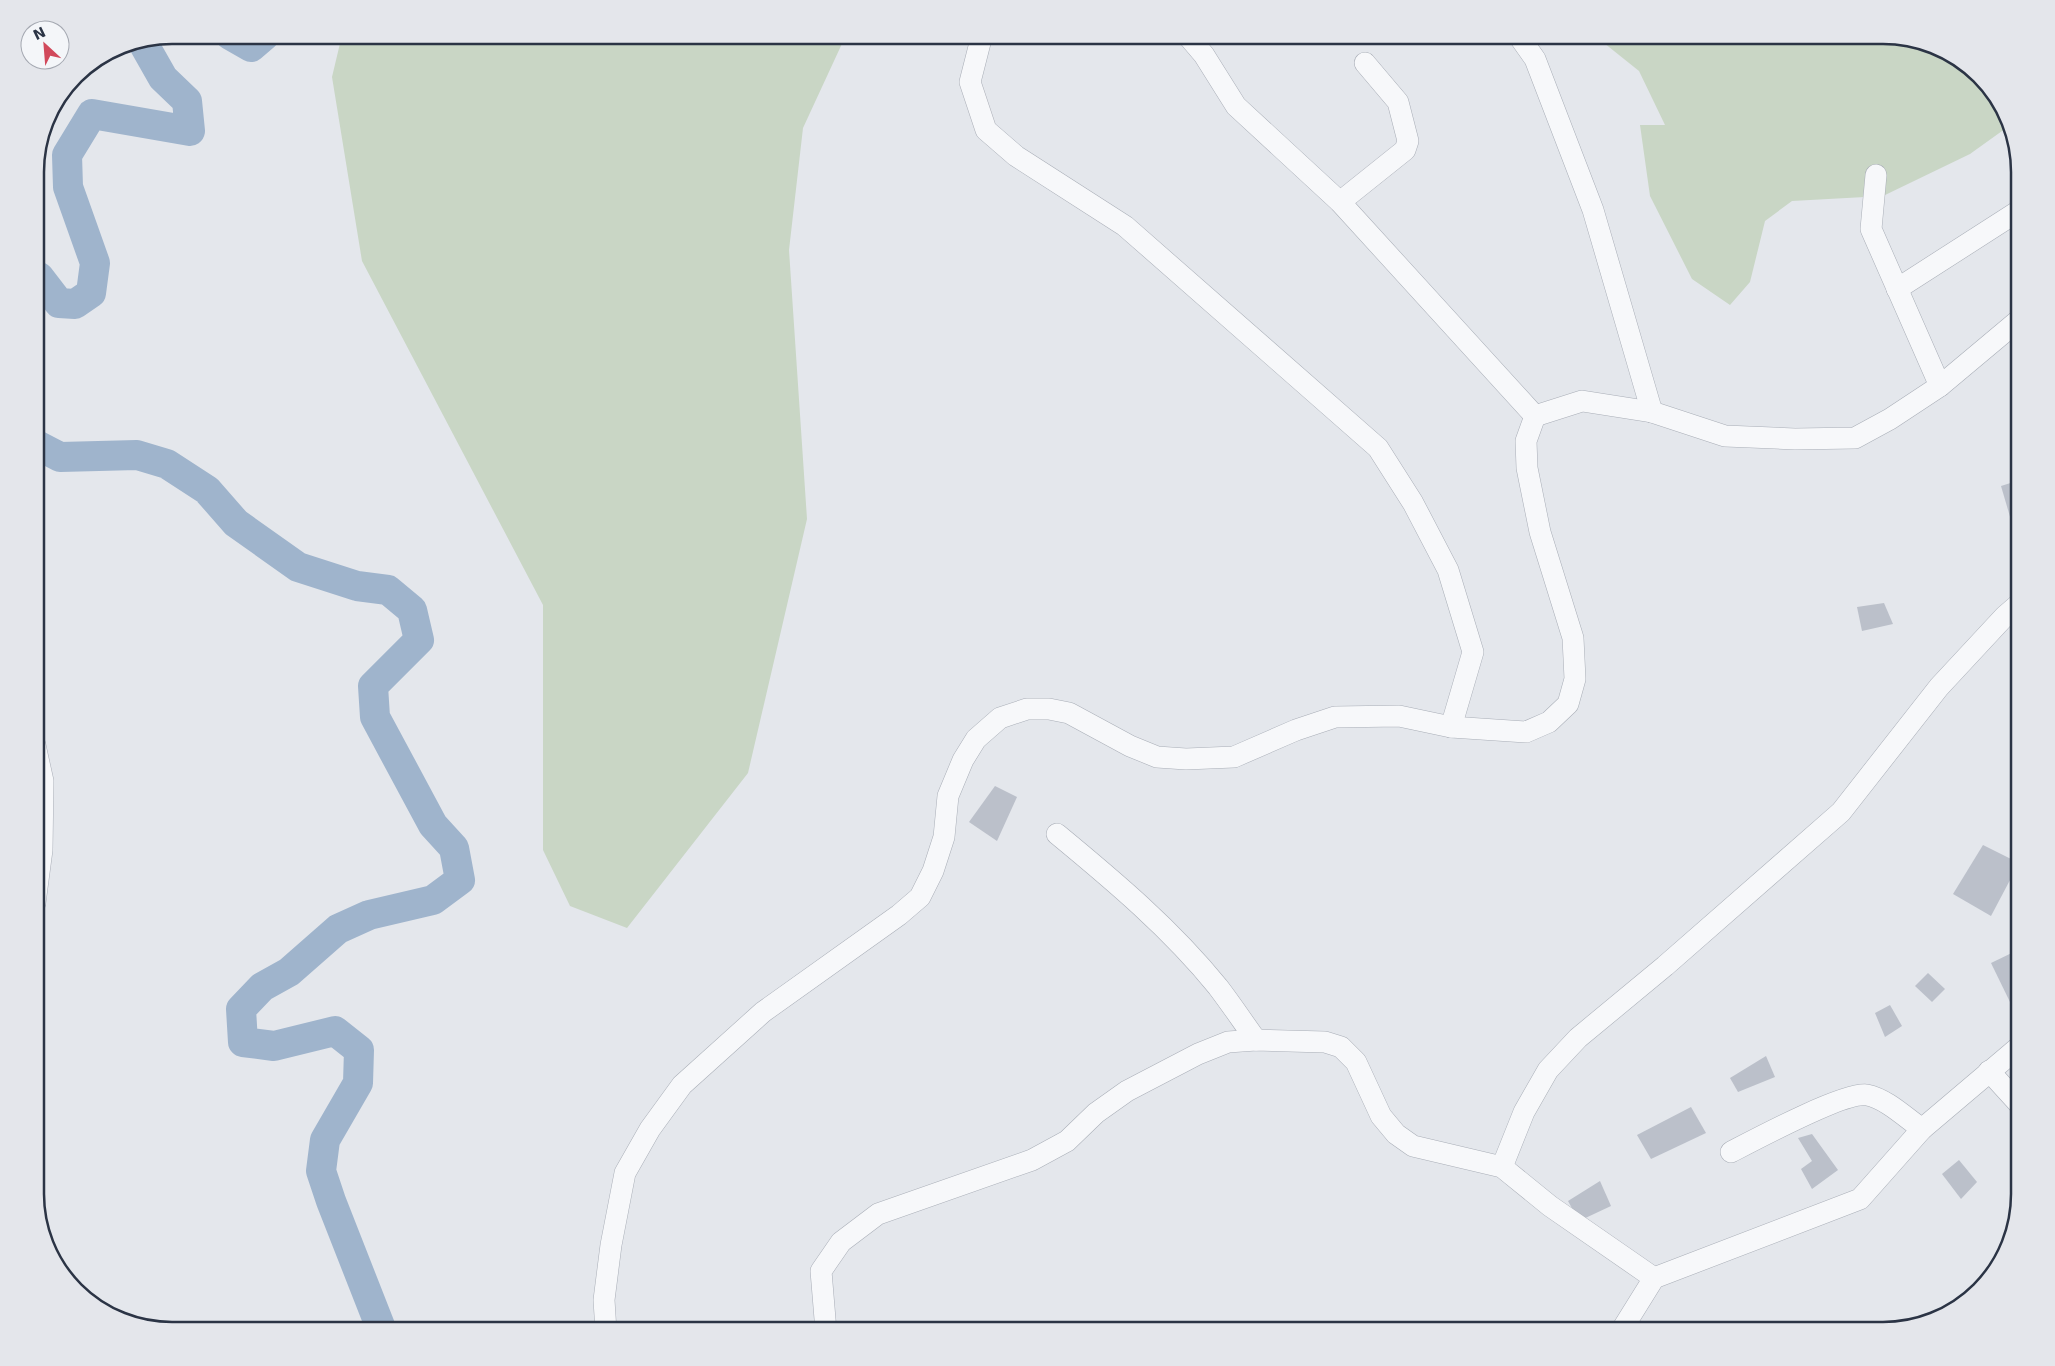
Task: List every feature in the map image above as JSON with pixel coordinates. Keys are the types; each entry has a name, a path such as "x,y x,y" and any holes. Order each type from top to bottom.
{"street":[{"path":"980,44 970,82 986,130 1016,156 1126,226 1378,448 1413,503 1448,570 1473,652 1451,727"},
{"path":"1194,44 1204,55 1236,106 1340,202 1535,416"},
{"path":"1524,44 1535,59 1594,210 1652,412"},
{"path":"1340,202 1405,150 1408,141 1398,102 1365,63"},
{"path":"1876,174 1871,229 1940,386"},
{"path":"1897,290 2011,216"},
{"path":"1535,416 1582,401 1652,412 1725,436 1795,439 1855,438 1890,419 1940,386 2011,327"},
{"path":"605,1322 604,1300 610,1245 626,1173 650,1129 682,1085 762,1012 899,915 920,897 933,871 944,837 948,796 963,760 976,739 1000,718 1027,709 1049,709 1076,717 1130,746 1157,757 1186,759 1234,757 1296,730 1335,717 1399,716 1451,727 1526,732 1549,722 1568,704 1575,679 1573,638 1540,532 1527,468 1526,441 1535,416"},
{"path":"1502,1166 1524,1112 1548,1070 1578,1038 1841,812 1940,687 2011,611"},
{"path":"1057,834 1122,888 1182,947 1218,987 1256,1040"},
{"path":"825,1322 821,1271 841,1242 878,1214 1032,1160 1067,1141 1096,1113 1127,1091 1198,1054 1228,1042 1256,1040 1325,1042 1341,1047 1356,1062 1381,1116 1396,1134 1413,1146 1502,1166 1550,1206 1654,1278"},
{"path":"1626,1322 1654,1278 1860,1199 1922,1129 2011,1053"},
{"path":"1989,1071 2011,1095"},
{"path":"1731,1152 1844,1099 1866,1095 1887,1104 1922,1129"}],"green space":[{"path":"340,44 842,44 803,128 789,250 807,519 748,773 627,928 570,906 543,850 543,605 362,261 332,77"},
{"path":"1605,44 1900,45 1932,53 1968,75 1990,101 2004,130 1970,154 1883,196 1792,201 1765,221 1750,282 1730,305 1692,279 1650,196 1640,125 1665,125 1639,71"}],"building":[{"path":"2011,483 2011,520 2001,486"},
{"path":"1884,603 1893,624 1862,631 1857,607"},
{"path":"995,786 1017,797 997,841 969,822"},
{"path":"1983,845 2011,859 2011,878 1991,916 1953,894"},
{"path":"2011,953 2011,1002 2010,1002 1991,963"},
{"path":"1928,973 1945,989 1932,1002 1915,986"},
{"path":"1890,1005 1902,1026 1885,1037 1875,1013"},
{"path":"1766,1056 1775,1077 1738,1092 1730,1078"},
{"path":"1691,1107 1706,1133 1651,1159 1637,1135"},
{"path":"1812,1134 1838,1170 1812,1189 1801,1169 1812,1161 1798,1138"},
{"path":"1959,1160 1977,1182 1961,1199 1942,1174"},
{"path":"1600,1181 1611,1206 1579,1221 1568,1201"}],"waterway":[{"path":"246,44 251,47 254,44"},
{"path":"44,284 59,303 75,304 91,293 95,263 68,187 67,155 92,114 190,131 187,101 163,78 145,47"},
{"path":"44,449 60,457 137,455 167,464 207,490 236,523 298,567 357,586 388,590 412,610 419,640 373,686 375,717 433,825 454,848 460,880 433,900 369,915 338,929 289,972 262,987 241,1009 243,1042 274,1046 335,1031 359,1050 358,1083 325,1140 321,1171 378,1322"}]}
